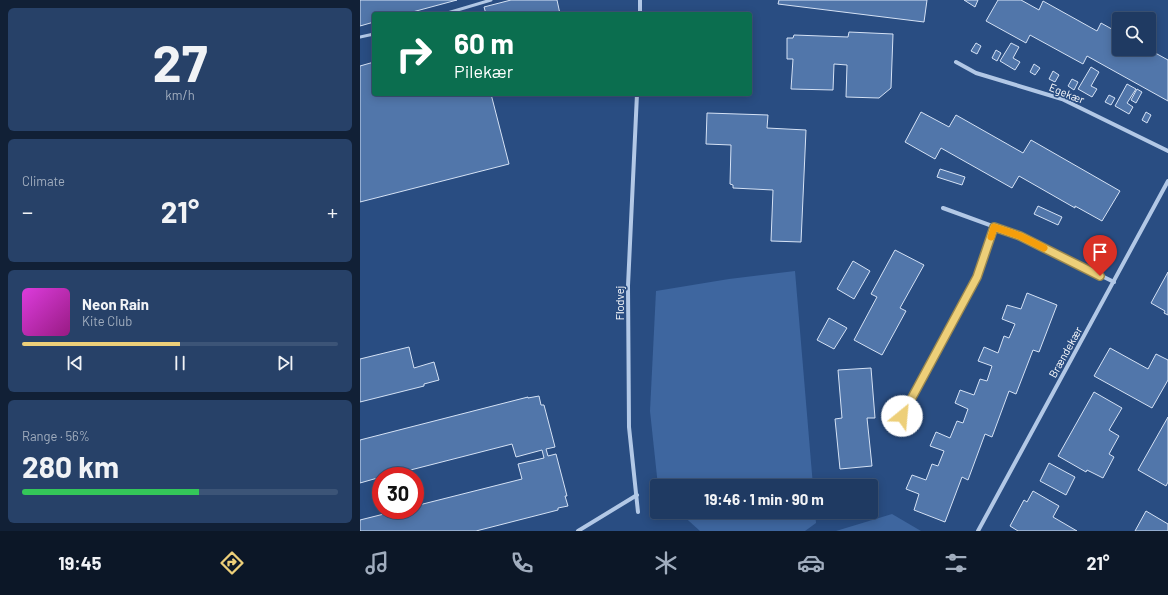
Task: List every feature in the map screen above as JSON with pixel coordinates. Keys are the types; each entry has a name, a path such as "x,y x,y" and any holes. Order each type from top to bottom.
{"street":[{"path":"640,0 640,12"},
{"name":"Egekær","path":"956,62 976,73 1062,99 1168,151"},
{"name":"Flodvej","path":"637,96 628,286 629,427 638,512"},
{"name":"Brændekær","path":"978,531 1168,181"},
{"path":"943,208 1020,236 1114,282"},
{"path":"902,416 977,277 994,227"},
{"path":"578,531 637,495"}],"lane":[{"path":"451,12 491,0"},
{"path":"360,38 372,35"}],"shaded area":[{"path":"795,271 812,479 657,479 650,411 656,291 729,279"},
{"path":"892,514 921,531 836,531"},
{"path":"687,519 816,519 816,523 805,531 700,531"}],"building":[{"path":"360,0 457,0 412,12 372,12 372,23 360,26"},
{"path":"511,0 557,0 560,12 485,12 484,7"},
{"path":"779,0 927,0 924,22 778,4"},
{"path":"964,0 978,0 975,7"},
{"path":"998,0 1021,0 1039,10 1043,1 1097,31 1101,23 1112,29 1112,56 1156,56 1156,53 1168,60 1168,101 1087,56 1083,64 1030,35 1026,43 986,21"},
{"path":"849,32 893,34 891,88 879,98 846,97 847,65 834,64 833,90 791,89 793,59 787,59 787,38 793,38 794,35 848,37"},
{"path":"976,43 981,46 977,54 971,51"},
{"path":"1011,43 1019,47 1013,58 1020,62 1015,70 1000,61"},
{"path":"996,50 1001,53 997,61 992,58"},
{"path":"372,63 372,96 492,96 509,164 360,202 360,66"},
{"path":"1034,64 1040,68 1035,75 1030,72"},
{"path":"1091,67 1099,72 1091,86 1097,89 1092,97 1078,89"},
{"path":"1053,71 1059,75 1055,82 1049,79"},
{"path":"1072,79 1078,82 1074,90 1068,86"},
{"path":"1127,84 1136,89 1127,103 1133,107 1129,114 1115,106"},
{"path":"1137,89 1142,92 1136,103 1131,100"},
{"path":"1109,95 1115,98 1111,105 1105,102"},
{"path":"921,112 949,127 956,115 1023,153 1031,140 1120,191 1102,221 1075,206 1075,208 1019,176 1012,188 941,148 935,159 905,142"},
{"path":"1146,112 1151,115 1147,123 1142,120"},
{"path":"707,113 768,115 767,128 806,130 801,242 771,241 773,190 733,188 733,185 730,184 731,145 706,144"},
{"path":"940,169 965,177 962,185 937,177"},
{"path":"1038,206 1062,217 1058,225 1034,214"},
{"path":"895,250 924,265 900,308 906,311 882,355 854,340 877,297 871,294"},
{"path":"853,261 870,271 854,299 837,289"},
{"path":"1168,272 1168,315 1164,313 1165,311 1151,303"},
{"path":"1027,293 1057,305 1039,352 1033,350 1016,394 1009,391 992,437 985,434 968,480 962,477 945,522 914,510 919,494 906,489 912,475 926,480 932,464 938,466 944,451 930,446 936,432 950,438 957,421 963,423 968,409 955,403 960,390 974,395 980,379 987,381 992,366 978,361 984,347 998,353 1004,336 1009,338 1015,324 1002,319 1007,305 1021,309"},
{"path":"829,318 847,328 834,349 817,340"},
{"path":"409,347 414,368 434,362 439,380 424,384 424,386 360,402 360,359"},
{"path":"1110,348 1148,369 1156,354 1168,360 1168,380 1152,408 1094,376"},
{"path":"871,368 875,418 867,418 872,466 840,469 835,419 842,418 838,370"},
{"path":"1094,392 1122,408 1109,430 1119,436 1109,454 1114,457 1103,478 1087,470 1086,472 1058,456"},
{"path":"539,396 541,405 544,405 555,447 546,449 548,456 556,454 567,496 565,496 568,506 558,508 558,510 476,531 360,531 360,520 372,517 372,519 424,519 424,504 522,479 518,464 544,458 542,450 516,457 512,444 422,467 372,467 372,480 360,483 360,440"},
{"path":"1168,417 1168,482 1166,486 1138,470"},
{"path":"1049,463 1075,477 1066,495 1040,481"},
{"path":"1033,491 1059,506 1053,517 1077,531 1018,531 1010,526 1024,500 1027,502"},
{"path":"1146,511 1168,524 1168,531 1135,531"}],"slow traffic":[{"path":"991,237 994,227 1020,236 1044,248"}],"route":[{"path":"902,416 977,277 994,227 1020,236 1100,276"}]}
